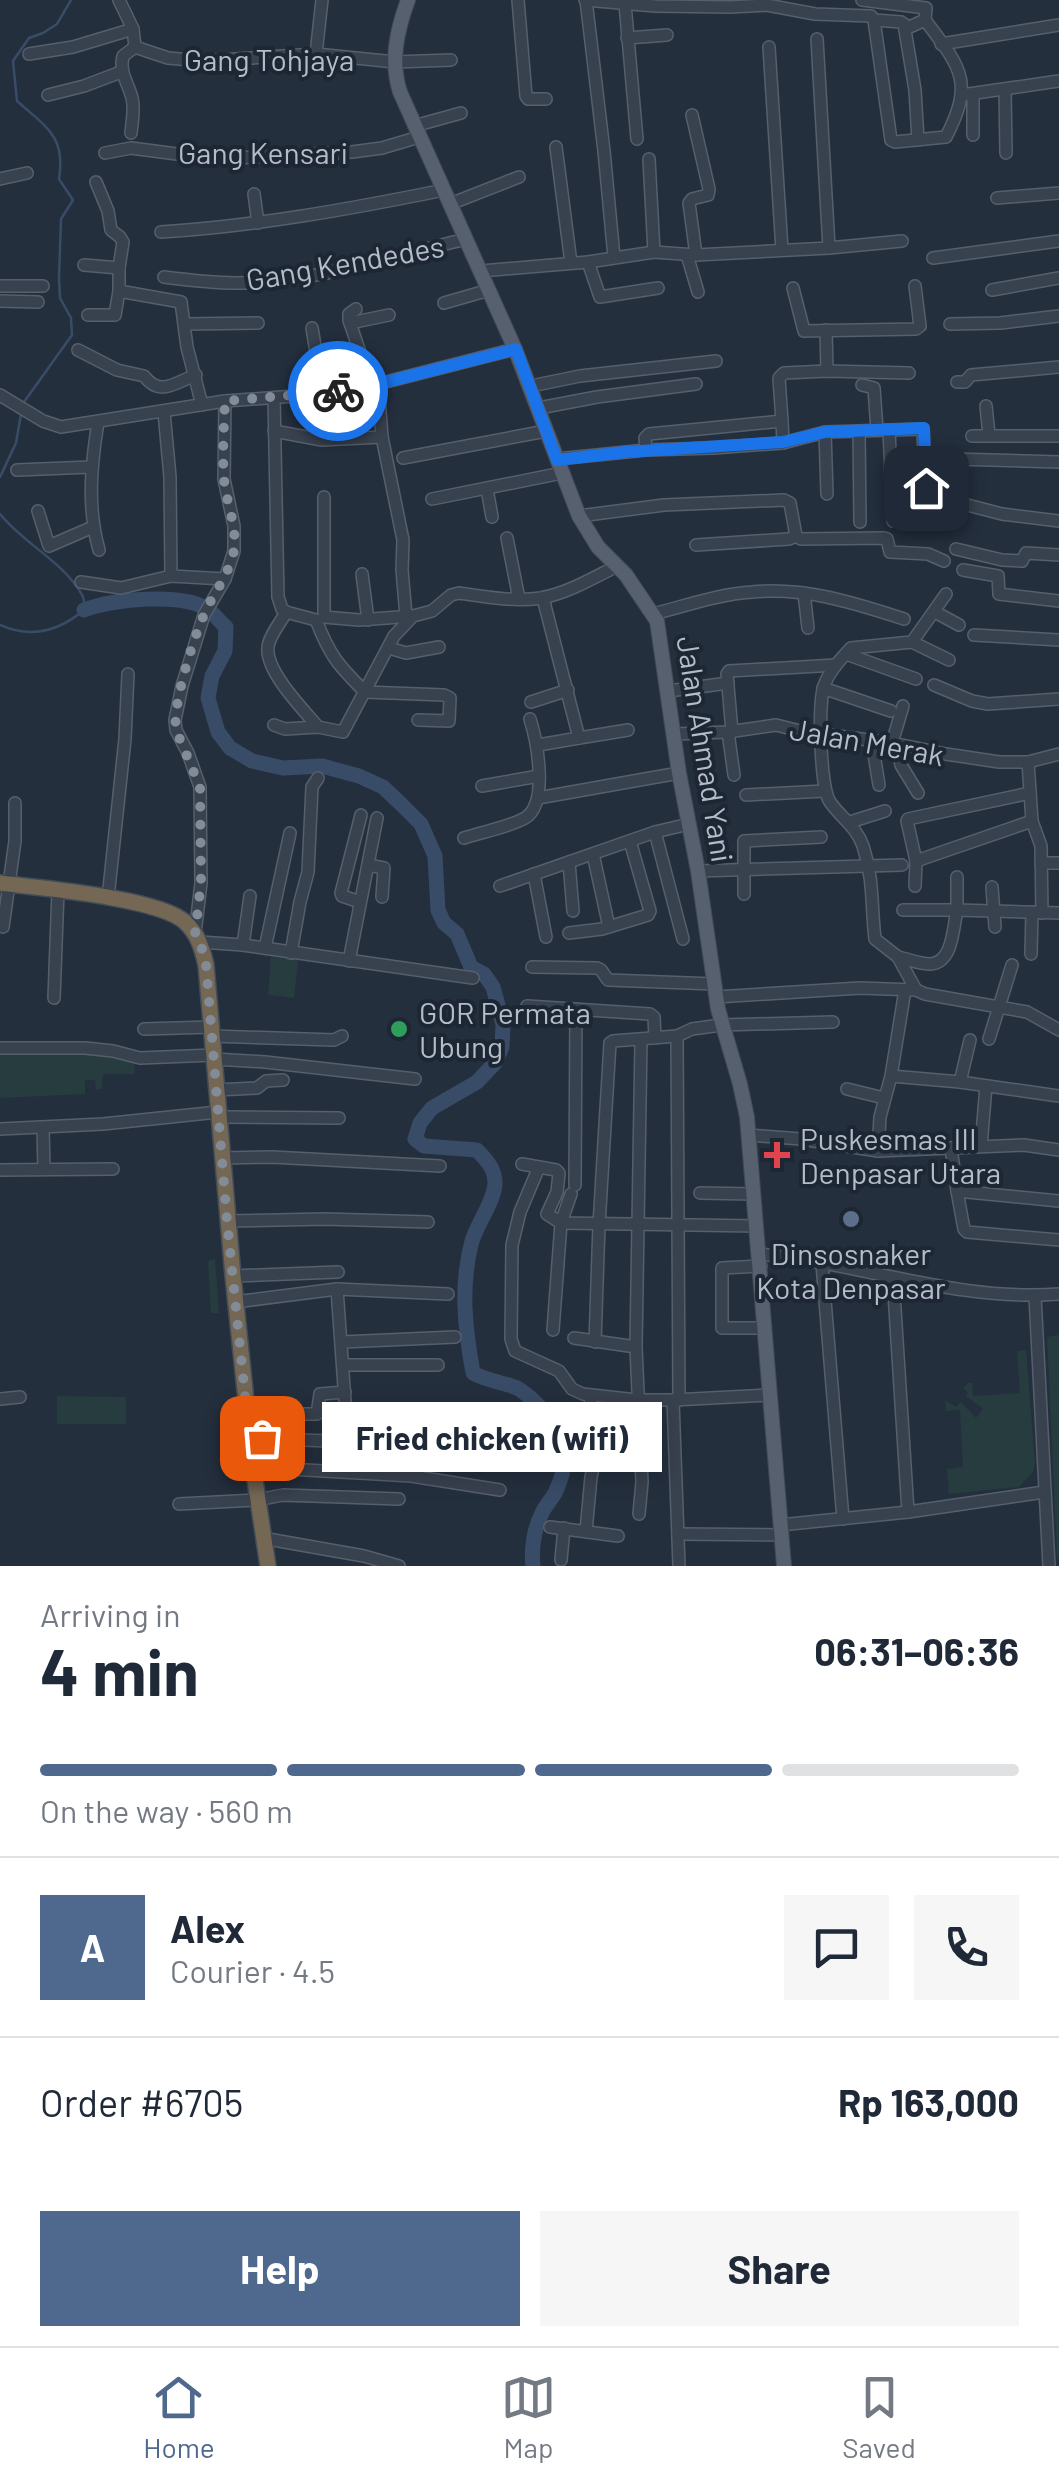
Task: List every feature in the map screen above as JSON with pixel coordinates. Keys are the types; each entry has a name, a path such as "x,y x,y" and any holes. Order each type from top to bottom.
{"highway":[{"path":"5,883 142,903 166,910 186,922 198,938 206,964 232,1276 268,1566"}],"main road":[{"name":"Jalan Ahmad Yani","path":"408,0 398,34 397,85 516,349 579,516 598,547 626,575 654,614 660,632 721,1025 740,1084 749,1135 784,1566"}],"street":[{"path":"119,0 133,29 135,47 123,56 121,72 132,100 132,133"},
{"path":"316,54 322,0"},
{"path":"518,0 526,96 546,99"},
{"path":"614,257 585,0 730,7 772,5 815,14 902,22 915,90 918,140"},
{"path":"862,0 926,14"},
{"path":"625,4 637,139"},
{"path":"906,29 926,14"},
{"path":"926,14 960,73 968,94 973,135"},
{"path":"874,20 890,138 895,142 946,137 968,94"},
{"path":"941,44 1059,25"},
{"path":"29,54 63,49 133,29"},
{"path":"627,38 667,35"},
{"path":"816,39 829,248"},
{"name":"Gang Tohjaya","path":"135,47 168,58 202,61 316,54 395,62 450,60"},
{"path":"769,47 782,250"},
{"path":"48,95 121,72"},
{"path":"968,94 1059,81"},
{"path":"1005,90 1006,153"},
{"name":"Gang Kensari","path":"105,153 131,148 215,159 352,152 382,148 461,113"},
{"path":"692,115 709,189 706,197 689,203 698,292"},
{"path":"556,147 571,263"},
{"path":"649,159 654,252"},
{"path":"0,179 27,173"},
{"name":"Gang Kensari","path":"162,232 226,228 387,202 447,197 519,177"},
{"path":"88,315 115,316 123,242 111,230 96,182"},
{"path":"254,194 258,223"},
{"path":"996,198 1059,194"},
{"name":"Gang Kendedes","path":"164,278 236,283 290,278 466,240"},
{"path":"480,271 654,252 692,255 902,241"},
{"path":"934,258 1059,241"},
{"path":"588,262 595,298 658,288"},
{"path":"84,265 119,268"},
{"path":"992,290 1059,278"},
{"path":"0,286 43,286"},
{"path":"794,288 802,330 826,330 918,328 915,286"},
{"path":"444,303 489,290"},
{"path":"119,291 181,302 187,347 202,405"},
{"path":"0,302 38,302"},
{"path":"274,725 343,732 394,636 410,616 402,570 403,540 374,385 350,324 349,314 356,309"},
{"path":"350,324 390,315"},
{"path":"950,324 1059,316"},
{"path":"185,324 258,324"},
{"path":"312,328 324,394"},
{"path":"826,330 828,371"},
{"path":"0,396 43,421 62,426 225,401 324,394 516,349"},
{"path":"78,350 117,370 144,376 159,389 196,376"},
{"path":"531,386 580,376 716,361"},
{"path":"956,382 965,382 970,376 1059,367"},
{"path":"783,442 784,373 908,373"},
{"path":"539,408 696,384"},
{"path":"862,385 874,388 893,521"},
{"path":"274,398 278,598 282,609 316,620 334,660 365,692 444,694 450,698 449,721 418,720"},
{"path":"225,401 224,480 234,551 225,579 204,615 175,720 200,787 198,938 474,978"},
{"path":"986,406 989,436"},
{"path":"164,412 170,476 171,576"},
{"path":"646,450 644,438 649,434 782,421"},
{"path":"98,422 91,467 92,526 100,550"},
{"path":"432,499 560,466 646,450 783,442 825,432 924,428 926,517"},
{"path":"274,431 322,440 382,437"},
{"path":"403,458 546,431"},
{"path":"859,431 860,522"},
{"path":"825,432 827,494"},
{"path":"972,436 1059,436"},
{"path":"954,459 1059,462"},
{"path":"17,470 91,467"},
{"path":"486,488 492,518"},
{"path":"324,496 324,617 368,620 410,616 432,611 455,594 543,598 617,566"},
{"path":"579,516 664,505 784,500 790,503 796,536"},
{"path":"952,501 1002,520 1059,521"},
{"path":"38,511 49,546 92,526"},
{"path":"696,545 796,536 884,538 890,552 928,554 944,562"},
{"path":"508,538 520,599"},
{"path":"956,550 1022,561 1026,553 1059,555"},
{"path":"963,570 998,576 999,594 1059,601"},
{"path":"362,574 368,620"},
{"path":"80,582 121,588 171,576 225,579"},
{"path":"654,614 750,592 804,593 848,600 904,619"},
{"path":"804,593 808,628"},
{"path":"912,642 946,594"},
{"path":"543,598 580,738"},
{"path":"286,612 268,653 280,681 318,728"},
{"path":"935,612 959,626"},
{"path":"974,636 1059,640"},
{"path":"949,660 912,642 856,646 846,654 823,688 824,790 862,842 873,886 875,938 898,957 932,964 943,960 957,910 957,877"},
{"path":"389,648 406,653 438,647"},
{"path":"846,654 916,679"},
{"path":"734,776 727,672 836,665"},
{"path":"108,898 128,674"},
{"path":"669,691 728,683"},
{"path":"934,685 988,704 1059,699"},
{"path":"823,688 897,708 895,744 901,765 918,792"},
{"path":"531,702 568,690"},
{"path":"464,838 526,818 536,806 538,745 530,720"},
{"name":"Jalan Merak","path":"675,734 776,725 999,762 1028,762 1059,754"},
{"path":"538,745 628,730"},
{"path":"872,742 878,784"},
{"path":"1028,762 1032,821 1040,844 1041,863 1031,954"},
{"path":"538,798 679,773"},
{"path":"482,786 539,776"},
{"path":"291,953 308,872 312,787 318,778"},
{"path":"746,795 824,790"},
{"path":"915,886 916,860 909,818 1030,794"},
{"path":"3,927 5,883 15,841 15,803"},
{"path":"850,822 885,811"},
{"path":"360,902 340,893 362,815"},
{"path":"349,961 377,818"},
{"path":"916,860 1032,821"},
{"path":"500,886 689,824"},
{"path":"656,832 682,939"},
{"path":"265,948 290,833"},
{"path":"744,894 746,840 821,837"},
{"path":"569,933 609,927 650,912 630,841"},
{"path":"593,854 609,927"},
{"path":"569,862 573,911"},
{"path":"1041,863 1059,863"},
{"path":"368,865 384,868 382,897"},
{"path":"698,871 902,865"},
{"path":"534,874 546,937"},
{"path":"992,887 995,927"},
{"path":"54,998 58,891"},
{"path":"243,946 250,896"},
{"path":"903,910 1059,913"},
{"path":"878,1151 880,1116 910,990 898,957"},
{"path":"989,1039 1012,964"},
{"path":"532,967 597,968 608,980 716,990 910,990 1028,1012 1059,1030"},
{"path":"527,1006 650,1014 654,1017 655,1038"},
{"path":"553,1330 561,1224 573,1190 576,1009"},
{"path":"596,1342 609,1045 613,1041 677,1036 721,1025 833,1022"},
{"path":"144,1029 334,1040 342,1036"},
{"path":"677,1036 679,1566"},
{"path":"960,1082 970,1040"},
{"path":"639,1514 642,1482 636,1346 641,1041"},
{"path":"0,1048 85,1048 140,1058 214,1057 415,1078"},
{"path":"891,1076 1059,1096"},
{"path":"217,1090 258,1088 266,1081 283,1080"},
{"path":"982,1146 986,1086"},
{"path":"846,1089 884,1098"},
{"path":"0,1129 219,1115 338,1118"},
{"path":"43,1128 44,1169"},
{"path":"749,1135 878,1151 1024,1145 1059,1150"},
{"path":"952,1148 967,1232 1059,1240"},
{"path":"223,1158 440,1166"},
{"path":"522,1164 558,1172 557,1192 547,1216 561,1224 757,1226"},
{"path":"539,1166 520,1212 512,1245 510,1339 519,1354 559,1370 572,1389 590,1395 637,1400 769,1395"},
{"path":"0,1170 113,1169"},
{"path":"957,1191 1059,1200"},
{"path":"700,1193 754,1194"},
{"path":"227,1221 428,1222"},
{"path":"764,1328 722,1328 722,1268 760,1260 822,1264 941,1288 1035,1296 1059,1294"},
{"path":"822,1264 843,1519"},
{"path":"232,1276 338,1272"},
{"path":"893,1278 908,1512"},
{"path":"236,1302 337,1290 448,1294"},
{"path":"337,1290 346,1415 528,1417"},
{"path":"1035,1296 1049,1566"},
{"path":"342,1342 455,1337"},
{"path":"574,1338 636,1346"},
{"path":"344,1366 438,1365"},
{"path":"248,1414 315,1415 320,1394 344,1392"},
{"path":"586,1530 596,1456 590,1395"},
{"path":"0,1398 20,1397"},
{"path":"250,1438 484,1450 494,1434 520,1433"},
{"path":"578,1456 596,1456"},
{"path":"254,1467 411,1476 500,1490"},
{"path":"678,1534 781,1530 1044,1492"},
{"path":"179,1504 283,1496 400,1499"},
{"path":"561,1560 557,1528 618,1536"},
{"path":"262,1538 399,1566"}],"green space":[{"path":"271,957 298,960 294,998 268,995"},
{"path":"0,1050 85,1050 134,1059 135,1074 103,1074 102,1089 96,1089 95,1080 85,1080 85,1094 0,1098"},
{"path":"215,1259 219,1313 211,1313 208,1262"},
{"path":"1059,1335 1059,1560 1047,1337"},
{"path":"1026,1350 1033,1472 1019,1487 949,1494 947,1469 963,1467 960,1410 946,1411 945,1400 956,1407 961,1402 976,1418 983,1409 966,1396 968,1392 963,1388 968,1383 972,1383 973,1396 1020,1393 1017,1351"},
{"path":"57,1396 126,1397 126,1424 57,1424"}],"waterway":[{"path":"24,402 72,335 71,318 60,298 59,278 61,219 73,200 59,179 56,142 45,126 17,101 13,61 29,38 57,24 71,0"},
{"path":"0,477 16,443 21,414"},
{"path":"0,514 65,573 84,604 84,610 74,617 44,631 23,632 0,625"},
{"path":"84,610 147,599 182,601 209,610 226,627 225,651 212,676 208,698 218,732 230,748 252,761 283,768 322,766 359,776 383,787 421,824 435,856 438,910 444,923 457,934 471,967 484,974 493,987 503,1024 502,1047 495,1063 477,1082 432,1108 420,1123 415,1139 424,1146 477,1150 493,1173 492,1197 474,1234 468,1258 466,1324 473,1373 526,1394 551,1420 561,1438 564,1465 535,1532 533,1566"}],"way so far":[{"path":"262,1438 250,1438 249,1434 206,964 195,934 201,883 200,787 175,720 204,615 225,579 234,551 234,526 224,480 225,401 338,391"}],"place":[{"name":"GOR Permata Ubung","path":"399,1029"},
{"name":"Puskesmas III Denpasar Utara","path":"777,1155"},
{"name":"Dinsosnaker Kota Denpasar","path":"851,1219"},
{"name":"Fried chicken (wifi)","path":"262,1438"}],"route":[{"path":"338,391 516,349 557,460 783,442 825,432 924,428 926,488"}]}
